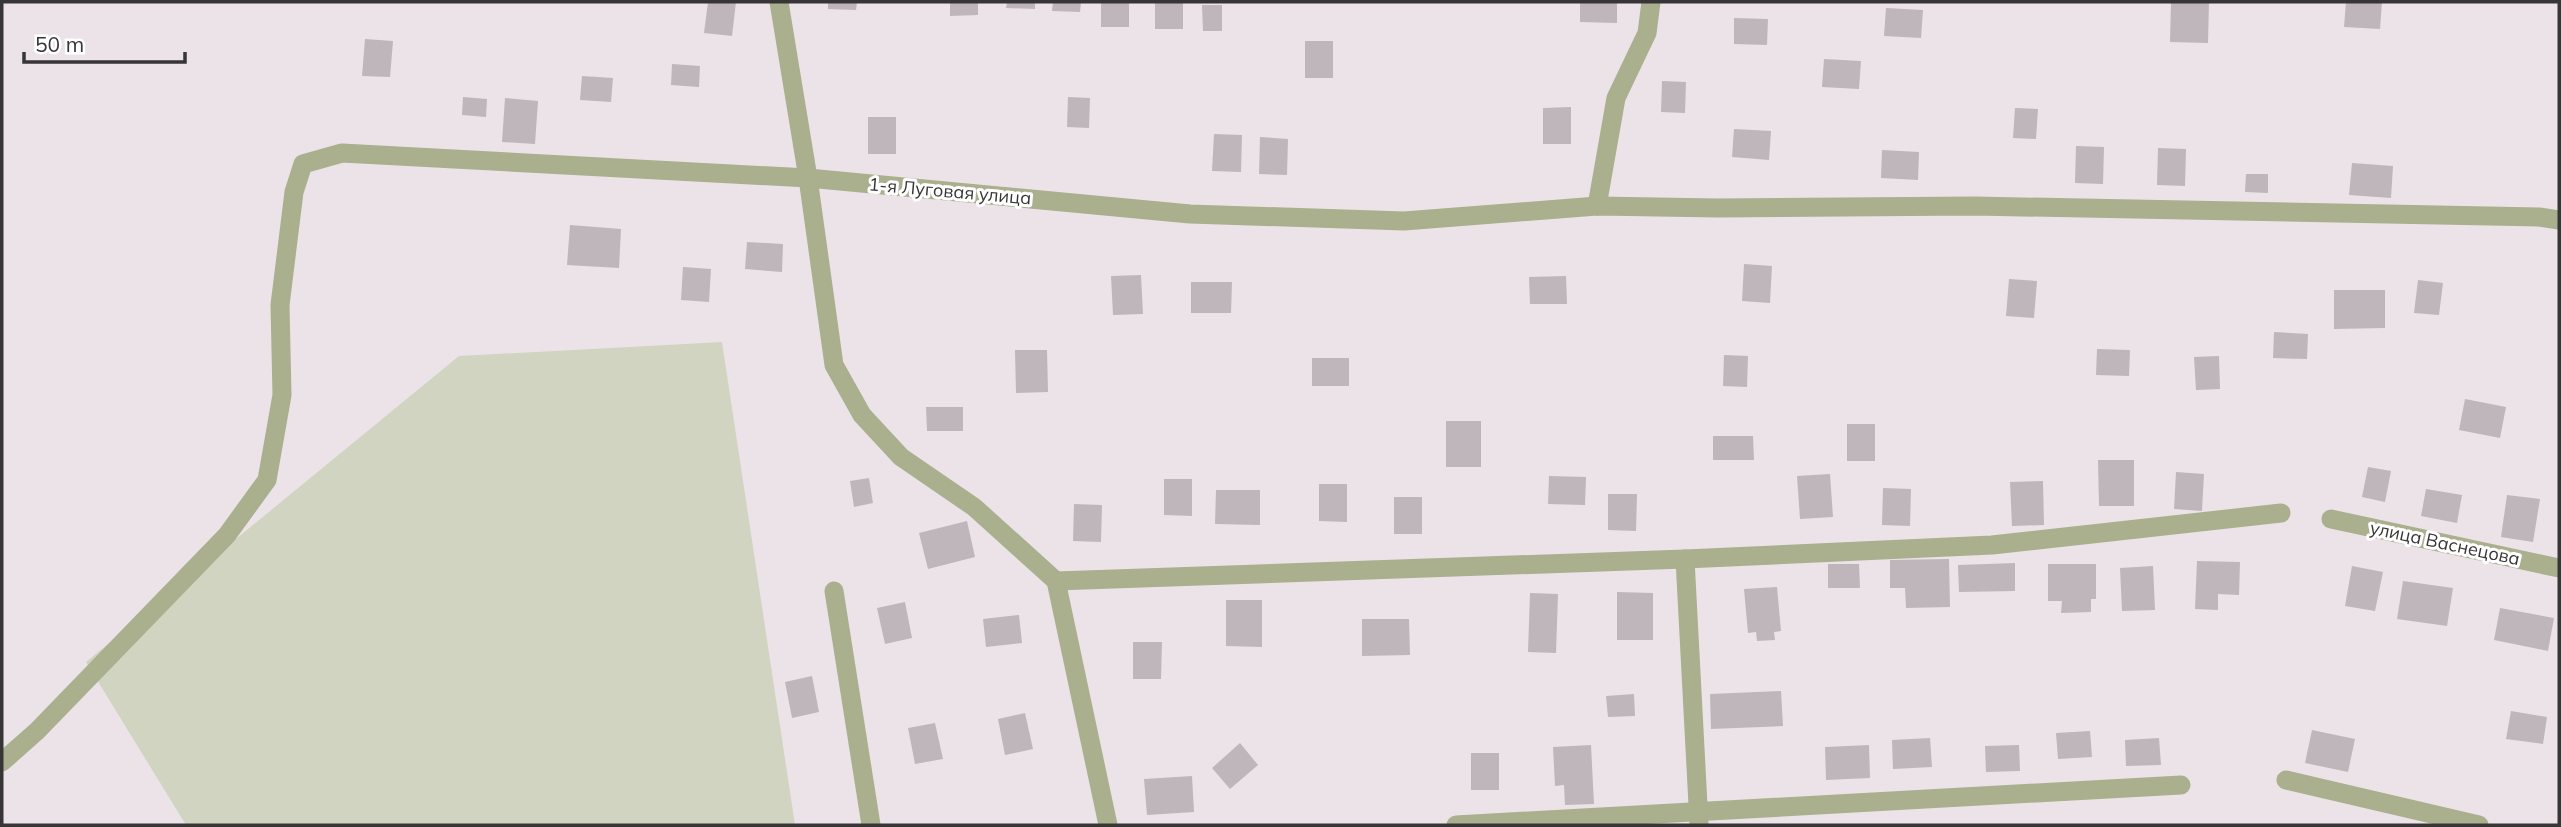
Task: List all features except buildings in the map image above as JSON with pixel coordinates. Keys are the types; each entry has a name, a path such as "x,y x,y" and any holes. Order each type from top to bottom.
{"street":[{"path":"779,2 808,178 834,365 862,415 901,457 974,508 1056,580 1108,825"},
{"path":"1597,206 1616,98 1647,33 1651,2"},
{"name":"1-я Луговая улица","path":"2,762 37,731 227,535 267,480 282,395 280,305 294,192 303,164 342,153 808,178 1204,214 1404,221 1597,206 1989,206 2525,216 2559,220"},
{"path":"1056,580 1685,559 1992,545 2281,513"},
{"name":"улица Васнецова","path":"2332,519 2559,568"},
{"path":"1685,559 1699,819"},
{"path":"834,591 871,825"},
{"path":"2286,780 2479,825"},
{"path":"1456,825 1699,819 2181,785"}],"green space":[{"path":"722,342 795,825 186,825 86,662 459,356"}]}
